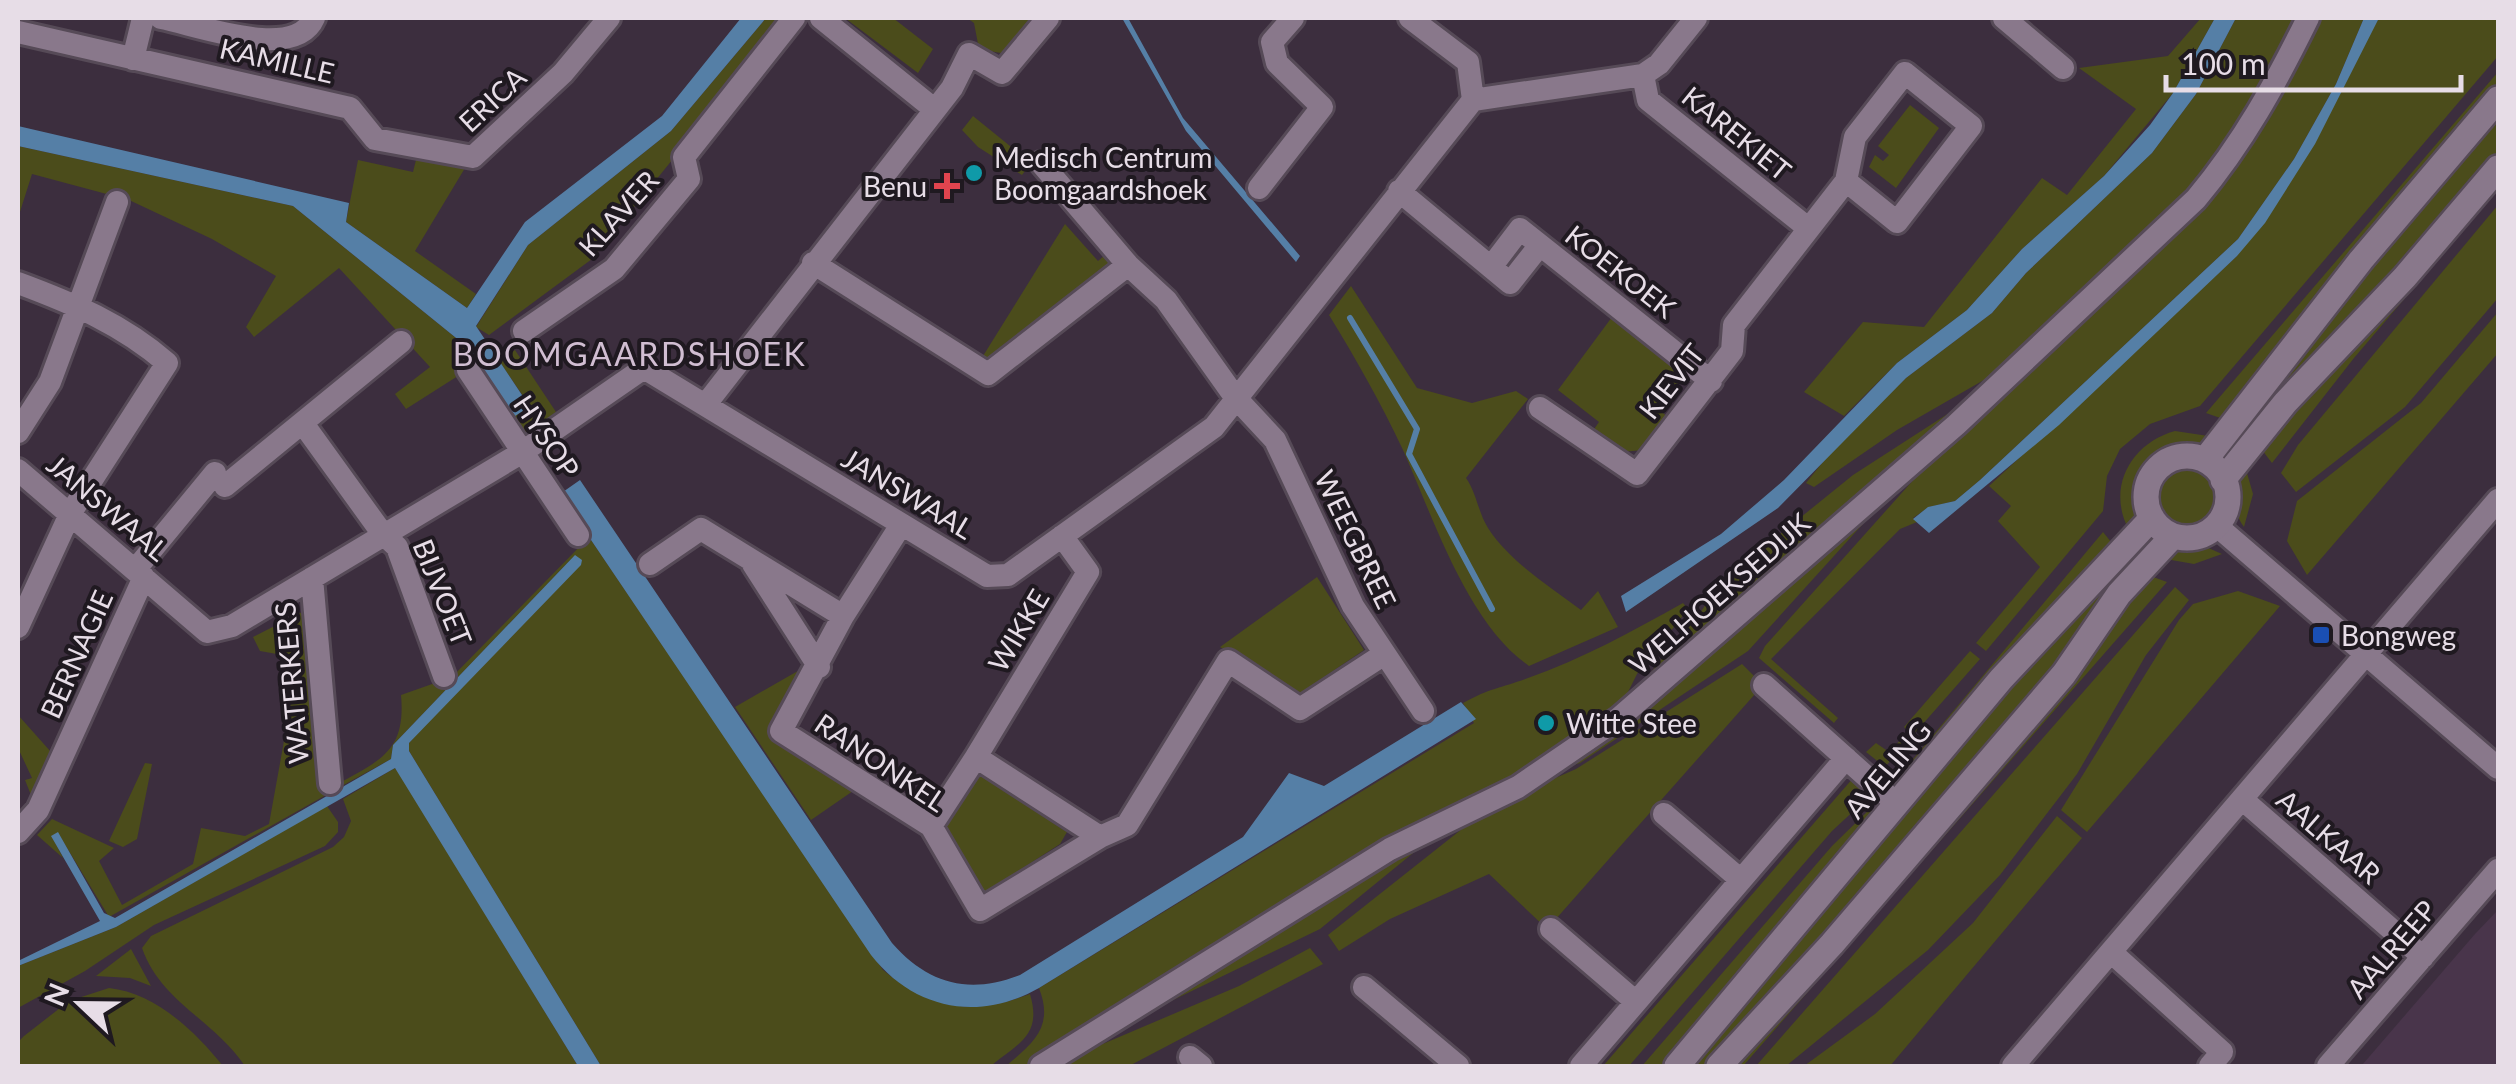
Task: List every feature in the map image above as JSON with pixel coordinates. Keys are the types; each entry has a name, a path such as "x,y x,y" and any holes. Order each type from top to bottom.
{"main road":[{"path":"2205,460 2361,260 2498,99"},
{"path":"2223,480 2285,403 2405,278 2498,168"},
{"path":"2181,456 2205,460 2223,480 2227,504 2217,526 2196,538 2173,536 2152,518 2146,495 2160,466 2181,456"},
{"name":"AVELING","path":"1677,1066 2001,679 2152,518"},
{"path":"1719,1066 1832,944 2064,674 2118,594 2173,536"}],"street":[{"path":"133,59 143,18"},
{"path":"161,18 281,42 303,34 314,18"},
{"name":"KLAVER","path":"524,331 614,269 689,179 684,157 794,18"},
{"path":"821,18 934,110"},
{"path":"706,404 934,110 969,54 1002,73 1048,18"},
{"path":"1259,188 1322,107 1278,63 1272,42 1293,18"},
{"path":"1410,18 1468,62 1473,100 1644,75 1659,64 1696,18"},
{"path":"2005,18 2063,68"},
{"name":"WELHOEKSEDIJK","path":"1041,1066 1390,848 1518,787 1643,700 1956,426 2196,199 2230,159 2267,100 2308,18"},
{"name":"ERICA","path":"350,108 375,139 473,157 563,74 601,20"},
{"name":"KAMILLE","path":"18,32 350,108"},
{"name":"KIEVIT","path":"1540,408 1636,474 1732,350 1734,325 1846,181 1855,136 1905,73 1970,126 1897,222 1846,181"},
{"name":"KAREKIET","path":"1644,75 1648,100 1808,228"},
{"name":"JANSWAAL","path":"18,470 206,632 232,626 521,453 644,368 987,576 1008,574 1214,427 1473,100"},
{"name":"WEEGBREE","path":"1041,163 1128,266 1166,300 1235,396 1275,440 1353,606 1423,711"},
{"name":"KOEKOEK","path":"1400,191 1491,267 1520,229 1711,381"},
{"path":"18,432 50,382 117,202"},
{"path":"813,263 988,374 1128,266"},
{"path":"18,283 78,305 138,338 167,363 70,514 18,627"},
{"name":"BERNAGIE","path":"18,832 38,810 139,573 220,479 304,425 400,342"},
{"name":"HYSOP","path":"468,370 578,535"},
{"name":"BIJVOET","path":"304,425 382,533 398,547 444,676"},
{"path":"2013,1066 2498,500"},
{"name":"RANONKEL","path":"901,525 843,616 781,730 931,826 980,910 1100,837"},
{"path":"2217,526 2498,768"},
{"name":"RANONKEL","path":"650,564 701,529 843,616"},
{"name":"WIKKE","path":"976,757 1088,572 1062,536"},
{"name":"RANONKEL","path":"750,559 818,667"},
{"name":"WATERKERS","path":"312,578 330,783"},
{"path":"931,826 976,757 1100,837 1127,826 1228,661 1300,709 1383,656"},
{"path":"1764,685 1898,804"},
{"path":"1581,1066 1846,758"},
{"name":"AALKAAR","path":"2242,799 2423,957"},
{"path":"1664,814 1741,880"},
{"name":"AALREEP","path":"2328,1066 2498,870"},
{"path":"1551,929 1636,1002"},
{"path":"2111,952 2222,1052 2210,1066"},
{"path":"1364,987 1458,1066"}],"shaded area":[{"path":"766,18 787,18 592,259 489,335 476,327 528,245 671,131"},
{"path":"845,18 893,18 933,49 918,73"},
{"path":"967,18 1034,18 1006,54 979,49 974,23"},
{"path":"2201,18 2215,18 2173,93 2104,176 2022,249 1967,310 1897,363 1844,416 1804,392 1863,322 1924,327 2042,178 2067,195 2136,109 2079,68 2168,56"},
{"path":"2236,18 2300,18 2229,153 2003,369 1897,430 1814,487 1806,483 1839,442 1906,378 1992,313 2026,273 2152,153 2196,94"},
{"path":"2317,18 2364,18 2336,84 2294,159 2238,239 1980,480 1955,501 1929,507 1913,518 1917,522 1900,529 1771,659 1838,718 1834,723 1759,658 1765,646 1933,458 2155,251"},
{"path":"2379,18 2498,18 2498,56 2200,406 2150,424 2120,449 2107,476 2103,511 1986,651 1976,643 2040,567 1998,521 2011,506 1989,486 2237,256"},
{"path":"2498,72 2498,92 2223,419 2206,413"},
{"path":"1910,105 1939,128 1896,188 1869,167 1875,155 1883,161 1889,155 1878,146"},
{"path":"2498,113 2498,158 2249,436 2238,428"},
{"path":"973,116 1031,163 1022,175 978,147 962,130"},
{"path":"18,146 293,206 466,346 514,416 530,406 499,361 515,350 556,412 520,439 472,367 406,409 395,394 430,367 339,268 254,337 246,327 276,276 212,239 129,200 32,174 18,218"},
{"path":"417,156 465,168 415,251 476,294 467,308 346,222 358,160 413,172"},
{"path":"2498,179 2498,189 2354,358 2272,463 2259,446"},
{"path":"2498,205 2498,298 2405,407 2296,492 2281,473 2298,445"},
{"path":"1065,224 1098,261 1106,254 1114,264 990,359 983,356"},
{"path":"1351,286 1417,388 1472,403 1516,391 1528,399 1466,478 1488,528 1507,552 1581,610 1598,591 1618,627 1529,666 1487,624 1454,567 1386,415 1329,315"},
{"path":"2498,312 2498,353 2307,575 2287,541 2297,501 2421,403"},
{"path":"1612,317 1685,374 1658,409 1669,418 1643,450 1612,453 1590,435 1599,422 1558,390"},
{"path":"1997,382 1631,705 1717,585 1853,475"},
{"path":"2175,431 2215,437 2169,452 2153,462 2143,480 2129,530 2120,498 2127,469 2146,446"},
{"path":"2245,466 2253,494 2244,527 2235,496"},
{"path":"2186,469 2207,477 2215,498 2207,519 2186,527 2165,519 2157,498 2165,477"},
{"path":"1900,483 1748,651 1580,763 1561,769"},
{"path":"2103,532 2116,548 1914,770 1899,776"},
{"path":"589,537 883,970 918,994 953,1005 989,1005 1030,994 1031,1028 991,1066 601,1066 409,751 409,743 575,555 393,745 391,759 338,788 336,785 387,752 399,729 401,695 452,677"},
{"path":"2204,546 2222,554 2194,564 2160,558 2181,547"},
{"path":"2124,559 2135,568 2071,650 1711,1066 1684,1066 2062,618"},
{"path":"2145,574 2167,582 1743,1066 1730,1066"},
{"path":"1317,577 1364,650 1299,694 1220,647"},
{"path":"2175,587 2189,600 2146,655 2077,774 2000,875 1928,950 1786,1066 1756,1066"},
{"path":"2238,591 2280,606 2087,832 2061,810 2179,620 2193,604"},
{"path":"1683,603 1688,609 1637,674 1618,712 1498,789 1034,1066 1006,1066 1039,1033 1044,1013 1039,988 1474,723 1463,703 1588,653"},
{"path":"306,610 326,795 109,917 58,833 52,836 63,858 37,835 52,819 114,848 99,861 122,905 193,864 201,828 245,836 269,824 299,658 260,651 253,637"},
{"path":"1970,651 1980,659 1885,767 1866,752 1876,743 1889,752 1908,732 1904,727"},
{"path":"1742,664 1763,685 1547,929 1489,874 1390,919 1339,951 1328,935 1491,806 1576,769"},
{"path":"803,668 771,732 773,741 853,791 811,820 735,707"},
{"path":"18,715 51,752 31,795 25,780 32,778 18,748"},
{"path":"145,763 152,764 137,839 123,847 109,841"},
{"path":"395,768 578,1066 245,1066 175,997 151,967 142,948 151,936 333,847 344,837 351,821 343,799"},
{"path":"981,776 1067,832 1060,844 986,892 979,889 940,823 970,777"},
{"path":"1854,777 1872,794 1832,831 1629,1066 1603,1066"},
{"path":"1874,805 1870,818 1671,1064 1666,1060 1660,1066 1642,1066 1832,846"},
{"path":"327,806 338,822 338,832 325,846 154,925 85,971 18,1008 18,966 116,927"},
{"path":"2057,816 2082,838 1890,1066 1804,1066 1875,1014 1973,923"},
{"path":"1445,827 1320,929 1140,1016"},
{"path":"2498,910 2498,1066 2363,1064 2475,934"},
{"path":"1310,948 1323,964 1129,1066 1051,1066 1239,986"},
{"path":"131,949 151,986 130,978 96,976"},
{"path":"109,988 142,997 173,1016 223,1066 18,1066 18,1042 24,1036 69,1001"}],"water":[{"path":"741,18 766,18 671,131 528,245 476,326 530,407 515,416 466,346 293,206 18,146 18,126 349,203 346,222 467,308 525,222 662,116"},
{"path":"1122,18 1128,18 1183,118 1300,256 1296,262 1186,131"},
{"path":"2215,18 2236,18 2196,94 2152,153 2026,273 1992,313 1906,378 1778,508 1626,612 1621,596 1721,534 1784,480 1897,363 1967,310 2022,249 2104,176 2173,93"},
{"path":"2364,18 2379,18 2315,144 2265,223 2237,256 2059,425 1929,533 1913,519 1928,507 1955,501 1980,480 2238,239 2294,159 2336,84"},
{"path":"580,480 892,943 920,968 950,982 984,984 1020,975 1243,837 1289,773 1324,786 1461,702 1476,719 1039,988 993,1005 949,1005 907,988 871,955 560,494"},
{"path":"575,555 582,560 581,565 409,743 409,751 601,1066 578,1066 395,768 116,927 18,966 18,961 100,921 51,836 58,832 104,913 115,918 391,759 393,745"}],"waterway":[{"path":"1350,318 1417,429 1409,454 1492,609"}],"place":[{"name":"Medisch Centrum Boomgaardshoek","path":"974,173"},
{"name":"Benu","path":"947,186"},
{"name":"Bongweg","path":"2321,635"},
{"name":"Witte Stee","path":"1546,723"}],"district":[{"name":"BOOMGAARDSHOEK","path":"630,353"}]}
